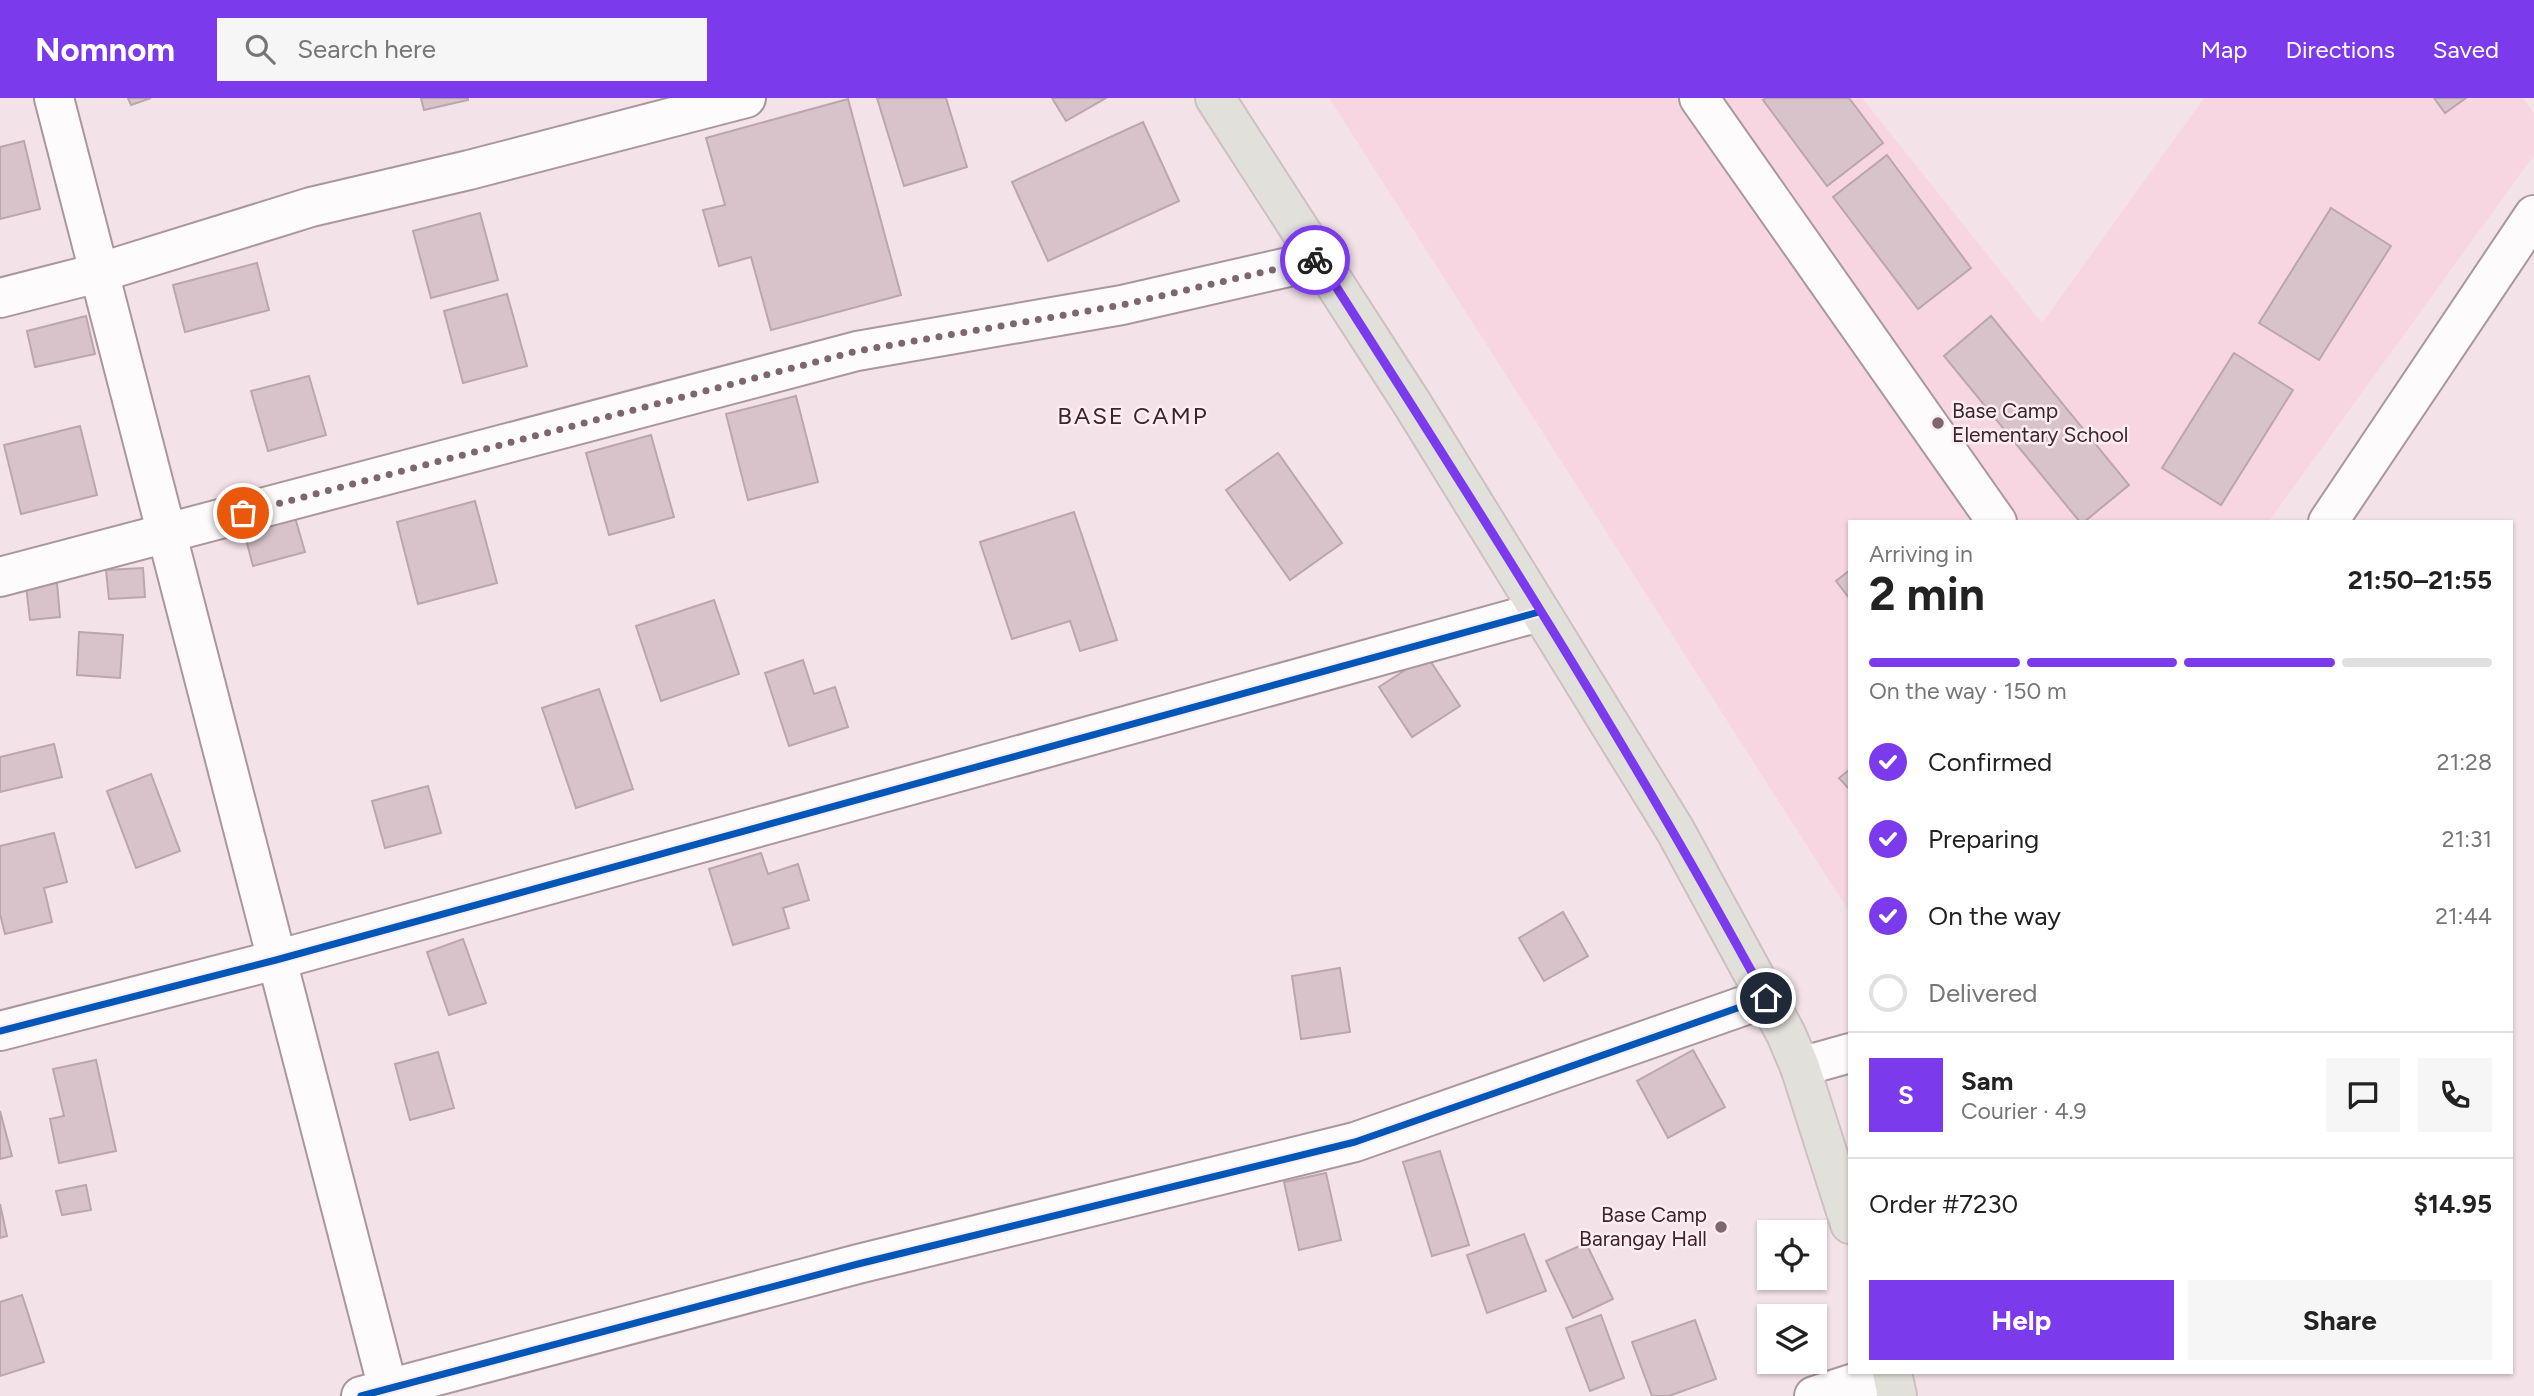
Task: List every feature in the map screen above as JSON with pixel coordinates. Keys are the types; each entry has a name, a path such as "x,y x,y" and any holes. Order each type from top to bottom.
{"main road":[{"path":"1215,98 1675,830 1766,998 1800,1067 1848,1218"},
{"path":"1891,1374 1897,1396"}],"street":[{"path":"54,98 276,960 374,1393 858,1264 1355,1142 1766,998"},
{"path":"0,298 98,273 311,207 469,170 746,98"},
{"path":"1699,98 1996,520"},
{"path":"2329,520 2534,215"},
{"path":"0,577 857,351 1122,305 1319,260"},
{"path":"0,1031 276,960 1539,612"},
{"path":"1800,1067 1848,1054"},
{"path":"1814,1396 1884,1374"}],"shaded area":[{"name":"Base Camp Elementary School","path":"1329,98 1862,98 2042,323 2204,98 2523,98 2534,113 2534,155 2270,520 1848,520 1848,910"}],"building":[{"path":"128,98 151,98 131,105"},
{"path":"421,98 468,98 468,100 424,110"},
{"path":"877,98 946,98 967,167 904,186"},
{"path":"1052,98 1106,98 1066,121"},
{"path":"1849,98 1883,143 1827,186 1763,100"},
{"path":"2434,98 2466,98 2445,113"},
{"path":"848,99 901,295 771,330 751,257 719,266 703,210 725,205 706,138"},
{"path":"1143,122 1179,201 1048,261 1012,182"},
{"path":"24,141 40,209 0,219 0,147"},
{"path":"1887,155 1971,268 1918,309 1833,197"},
{"path":"2331,208 2391,246 2319,360 2259,323"},
{"path":"480,213 498,280 431,298 413,231"},
{"path":"257,263 269,310 185,332 173,285"},
{"path":"507,294 527,366 463,383 444,311"},
{"path":"86,316 95,354 35,367 27,331"},
{"path":"1991,316 2129,485 2086,520 2078,520 1944,356"},
{"path":"2234,353 2293,390 2221,505 2162,468"},
{"path":"309,376 326,435 268,451 251,391"},
{"path":"796,396 818,482 748,500 726,414"},
{"path":"80,426 97,495 21,514 4,445"},
{"path":"651,435 674,517 609,535 586,453"},
{"path":"1278,453 1342,543 1290,580 1226,490"},
{"path":"475,501 497,583 418,604 397,522"},
{"path":"1074,512 1117,640 1080,651 1070,621 1012,639 980,542"},
{"path":"294,514 305,552 253,566 243,528"},
{"path":"143,568 145,597 109,599 106,570"},
{"path":"1848,572 1848,596 1836,581"},
{"path":"57,583 60,617 30,620 26,586"},
{"path":"714,600 739,674 661,701 636,626"},
{"path":"79,632 123,635 120,678 77,675"},
{"path":"1427,656 1460,706 1412,737 1379,687"},
{"path":"803,660 814,694 835,687 848,727 789,746 765,673"},
{"path":"599,689 633,789 576,808 542,708"},
{"path":"54,744 62,777 0,792 0,757"},
{"path":"1848,771 1848,788 1839,778"},
{"path":"151,774 180,851 136,868 107,791"},
{"path":"428,786 441,833 385,848 372,801"},
{"path":"54,833 67,882 44,888 52,922 5,934 0,914 0,846"},
{"path":"761,853 768,874 798,864 809,900 783,908 789,928 733,945 709,869"},
{"path":"1563,912 1588,956 1544,981 1519,938"},
{"path":"463,939 486,1003 449,1015 427,952"},
{"path":"1340,968 1350,1032 1301,1039 1292,976"},
{"path":"1693,1050 1725,1107 1668,1138 1637,1081"},
{"path":"438,1052 454,1108 410,1120 395,1064"},
{"path":"96,1060 116,1151 59,1163 50,1119 64,1116 53,1069"},
{"path":"0,1111 12,1156 0,1159"},
{"path":"1440,1151 1469,1245 1432,1256 1403,1162"},
{"path":"1326,1173 1341,1240 1299,1250 1284,1182"},
{"path":"86,1185 91,1210 62,1215 56,1191"},
{"path":"0,1204 7,1236 0,1238"},
{"path":"1524,1234 1546,1291 1487,1313 1467,1255"},
{"path":"1586,1243 1613,1299 1573,1318 1546,1261"},
{"path":"22,1295 44,1362 0,1376 0,1302"},
{"path":"1601,1315 1624,1378 1590,1391 1566,1328"},
{"path":"1695,1320 1716,1379 1669,1396 1652,1396 1632,1342"}],"cycle path":[{"path":"0,1031 276,960 1539,612"},
{"path":"361,1396 858,1264 1355,1142 1766,998"}],"way so far":[{"path":"243,513 857,351 1122,305 1315,260"}],"place":[{"name":"Base Camp Elementary School","path":"1938,423"},
{"name":"Base Camp Barangay Hall","path":"1721,1227"}],"district":[{"name":"BASE CAMP","path":"1133,416"}],"route":[{"path":"1315,260 1319,260 1413,405 1675,830 1766,998"}]}
